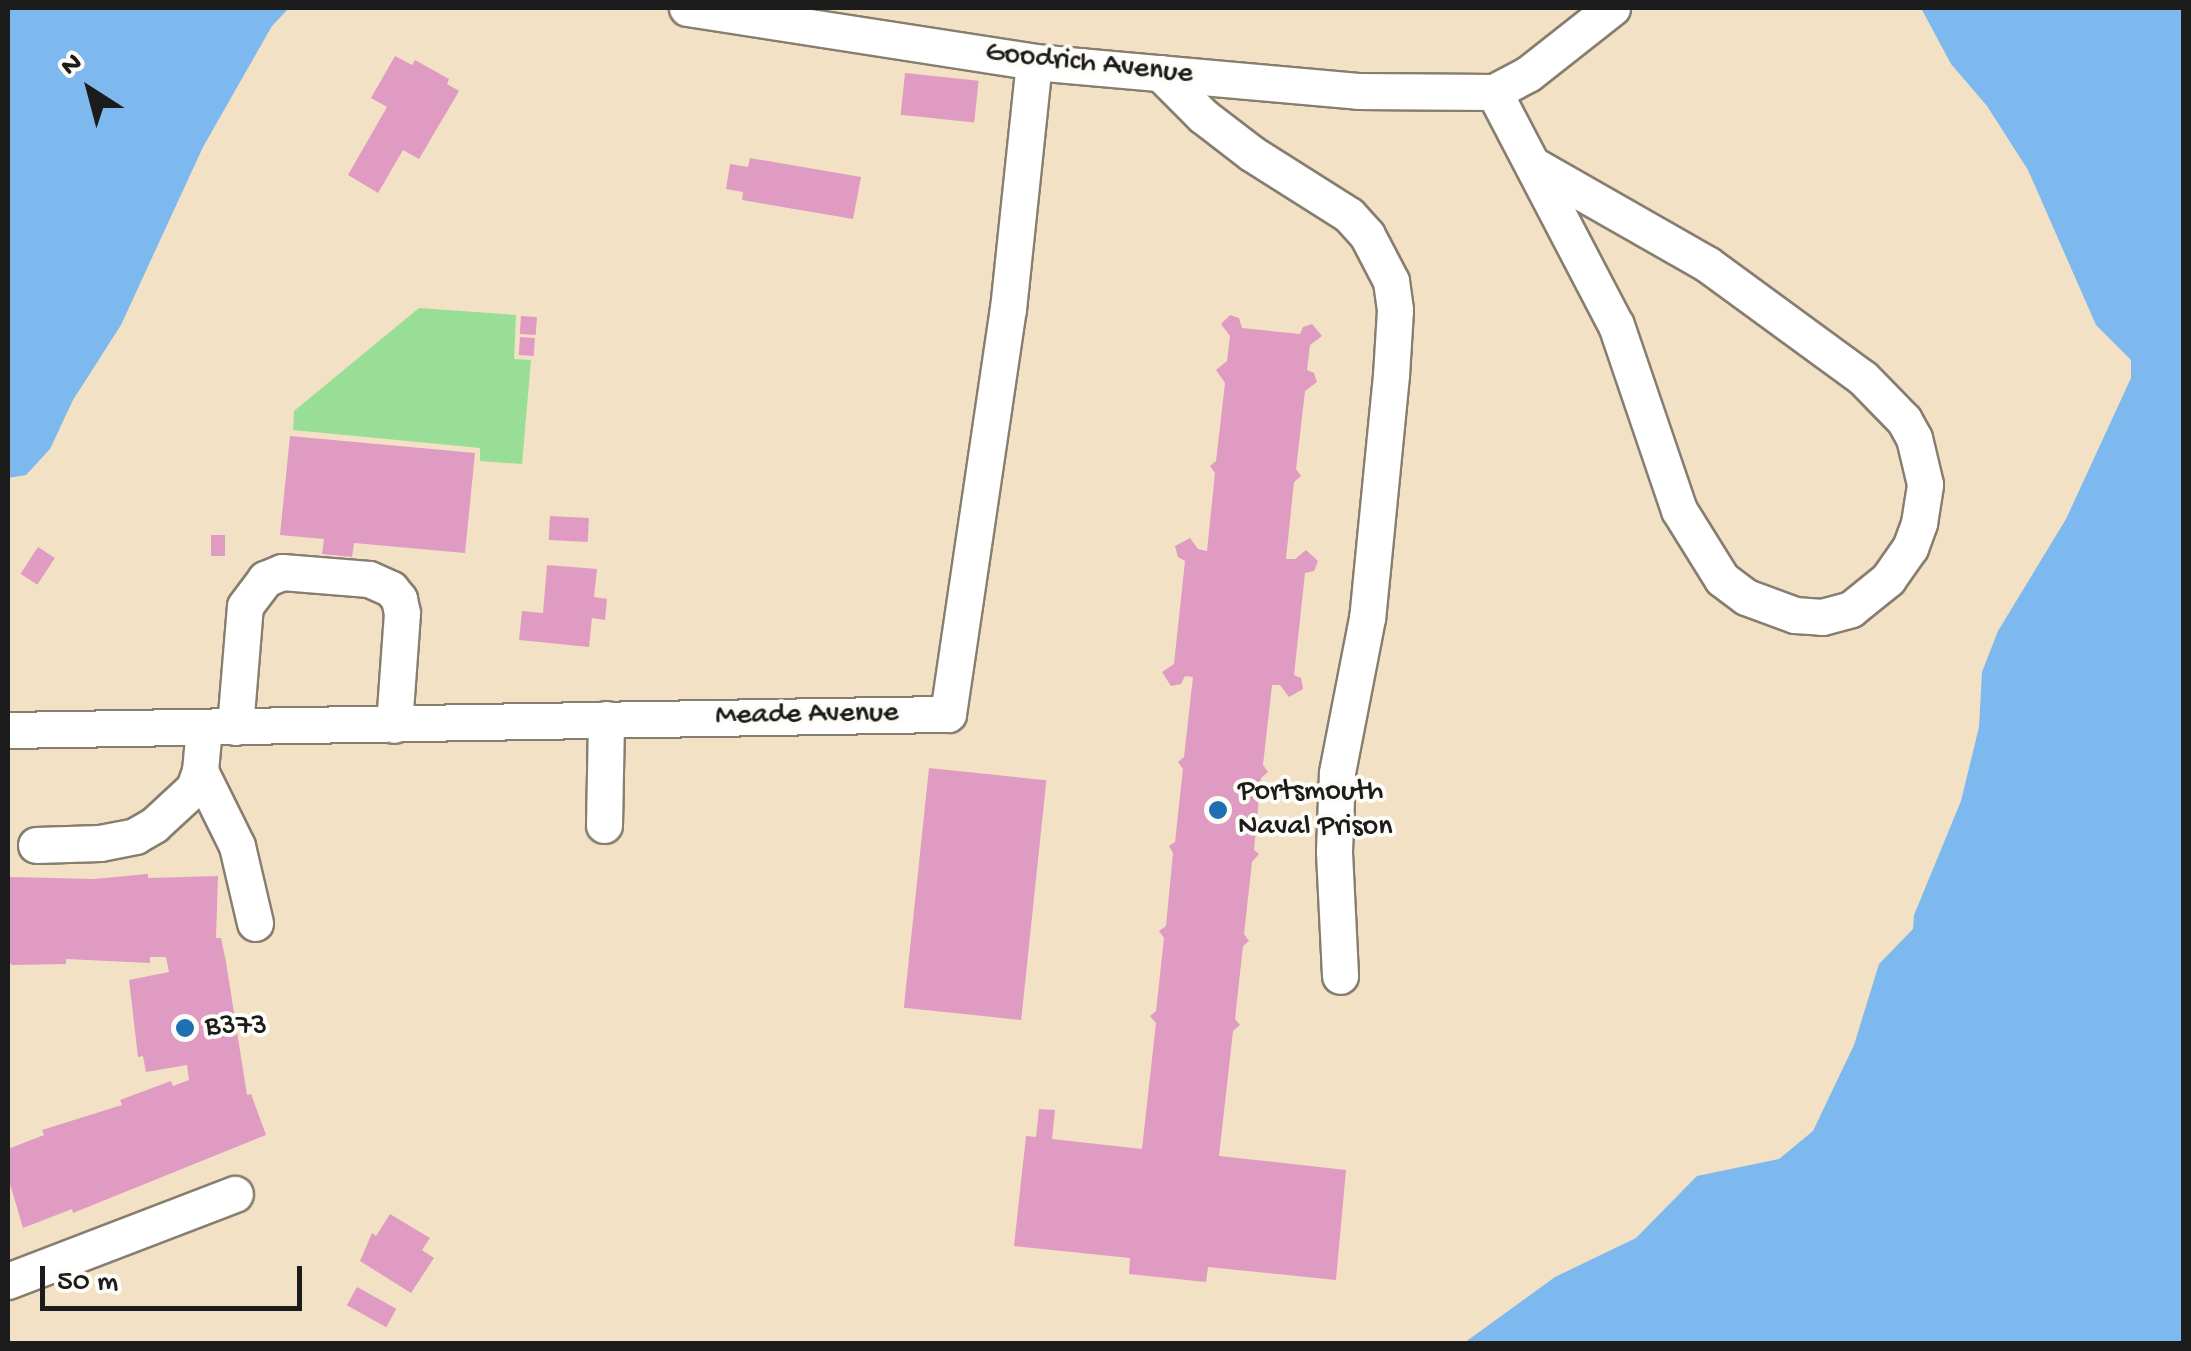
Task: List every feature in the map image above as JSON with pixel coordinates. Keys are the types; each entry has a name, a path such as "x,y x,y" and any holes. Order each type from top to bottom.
{"street":[{"name":"Goodrich Avenue","path":"687,8 1034,62 1358,91 1494,92"},
{"path":"1535,166 1707,264 1863,378 1904,420 1914,438 1925,484 1919,522 1910,548 1888,578 1851,609 1822,617 1794,615 1746,597 1722,579 1679,510 1616,325 1494,92 1528,74 1612,8"},
{"name":"Meade Avenue","path":"8,730 948,714 1008,309 1034,62"},
{"path":"1160,73 1203,116 1251,153 1350,215 1367,235 1390,281 1394,310 1391,375 1367,618 1337,773 1334,852 1340,976"},
{"path":"36,845 135,836 183,802 220,727 245,606 266,578 282,572 369,579 391,589 402,613 394,725"},
{"path":"604,824 606,720"},
{"path":"200,771 237,846 255,924"},
{"path":"8,1281 235,1194"}],"green space":[{"path":"419,308 516,315 514,359 531,360 522,464 480,461 480,448 293,430 294,411"}],"water":[{"path":"8,8 289,8 272,26 203,147 121,325 73,400 50,449 26,475 8,478"},
{"path":"1921,8 2183,8 2183,1343 1464,1343 1555,1277 1636,1238 1697,1176 1779,1159 1813,1131 1854,1045 1879,964 1913,929 1914,915 1961,801 1979,727 1982,672 1998,631 2066,519 2131,378 2131,360 2096,325 2028,170 1987,106 1951,64"}],"building":[{"path":"395,56 412,65 415,60 449,79 447,84 459,91 419,159 403,150 378,193 348,175 387,107 371,98"},
{"path":"905,73 979,81 974,123 901,115"},
{"path":"750,158 861,177 853,219 742,200 743,192 726,189 730,164 748,167"},
{"name":"Portsmouth Naval Prison","path":"1230,315 1239,318 1242,328 1300,334 1303,327 1312,324 1322,336 1310,345 1307,370 1314,373 1317,382 1305,391 1296,469 1301,476 1294,482 1286,559 1295,559 1306,550 1318,561 1314,571 1305,573 1294,675 1301,678 1303,689 1289,697 1280,685 1272,685 1263,765 1268,772 1261,778 1254,850 1259,854 1252,862 1244,934 1249,941 1243,946 1235,1019 1240,1025 1233,1031 1219,1156 1346,1170 1336,1280 1208,1267 1206,1282 1129,1274 1130,1258 1014,1246 1026,1136 1036,1137 1039,1109 1055,1110 1052,1139 1142,1149 1156,1023 1150,1016 1156,1011 1164,938 1159,931 1166,926 1173,853 1169,846 1175,842 1183,769 1178,762 1184,757 1193,677 1185,676 1181,684 1171,686 1162,672 1174,664 1185,561 1178,557 1175,546 1190,538 1198,549 1207,551 1215,473 1210,466 1216,461 1225,383 1216,370 1227,361 1230,336 1221,324"},
{"path":"521,316 537,317 536,335 520,334"},
{"path":"520,337 535,338 534,356 519,355"},
{"path":"290,436 475,453 465,553 354,543 352,557 322,554 324,539 280,535"},
{"path":"550,516 589,518 588,542 549,540"},
{"path":"211,535 225,535 225,556 211,556"},
{"path":"38,547 55,558 37,585 21,574"},
{"path":"547,565 597,569 594,597 607,599 605,620 592,618 589,647 519,640 522,611 543,613"},
{"path":"929,768 1046,780 1021,1020 904,1008"},
{"name":"B373","path":"148,874 148,878 218,876 216,938 221,938 226,962 247,1095 251,1094 266,1135 73,1213 72,1209 23,1228 8,1177 8,1149 44,1135 42,1130 122,1105 120,1100 171,1081 173,1086 189,1080 187,1065 146,1072 143,1056 138,1057 129,980 169,972 166,957 150,957 150,963 66,959 66,964 12,965 8,961 8,881 10,877 94,879"},
{"path":"390,1214 430,1238 422,1250 434,1258 411,1293 360,1261 372,1233 376,1236"},
{"path":"357,1287 396,1309 386,1327 347,1305"}],"place":[{"name":"Portsmouth Naval Prison","path":"1218,810"},
{"name":"B373","path":"185,1028"}]}
